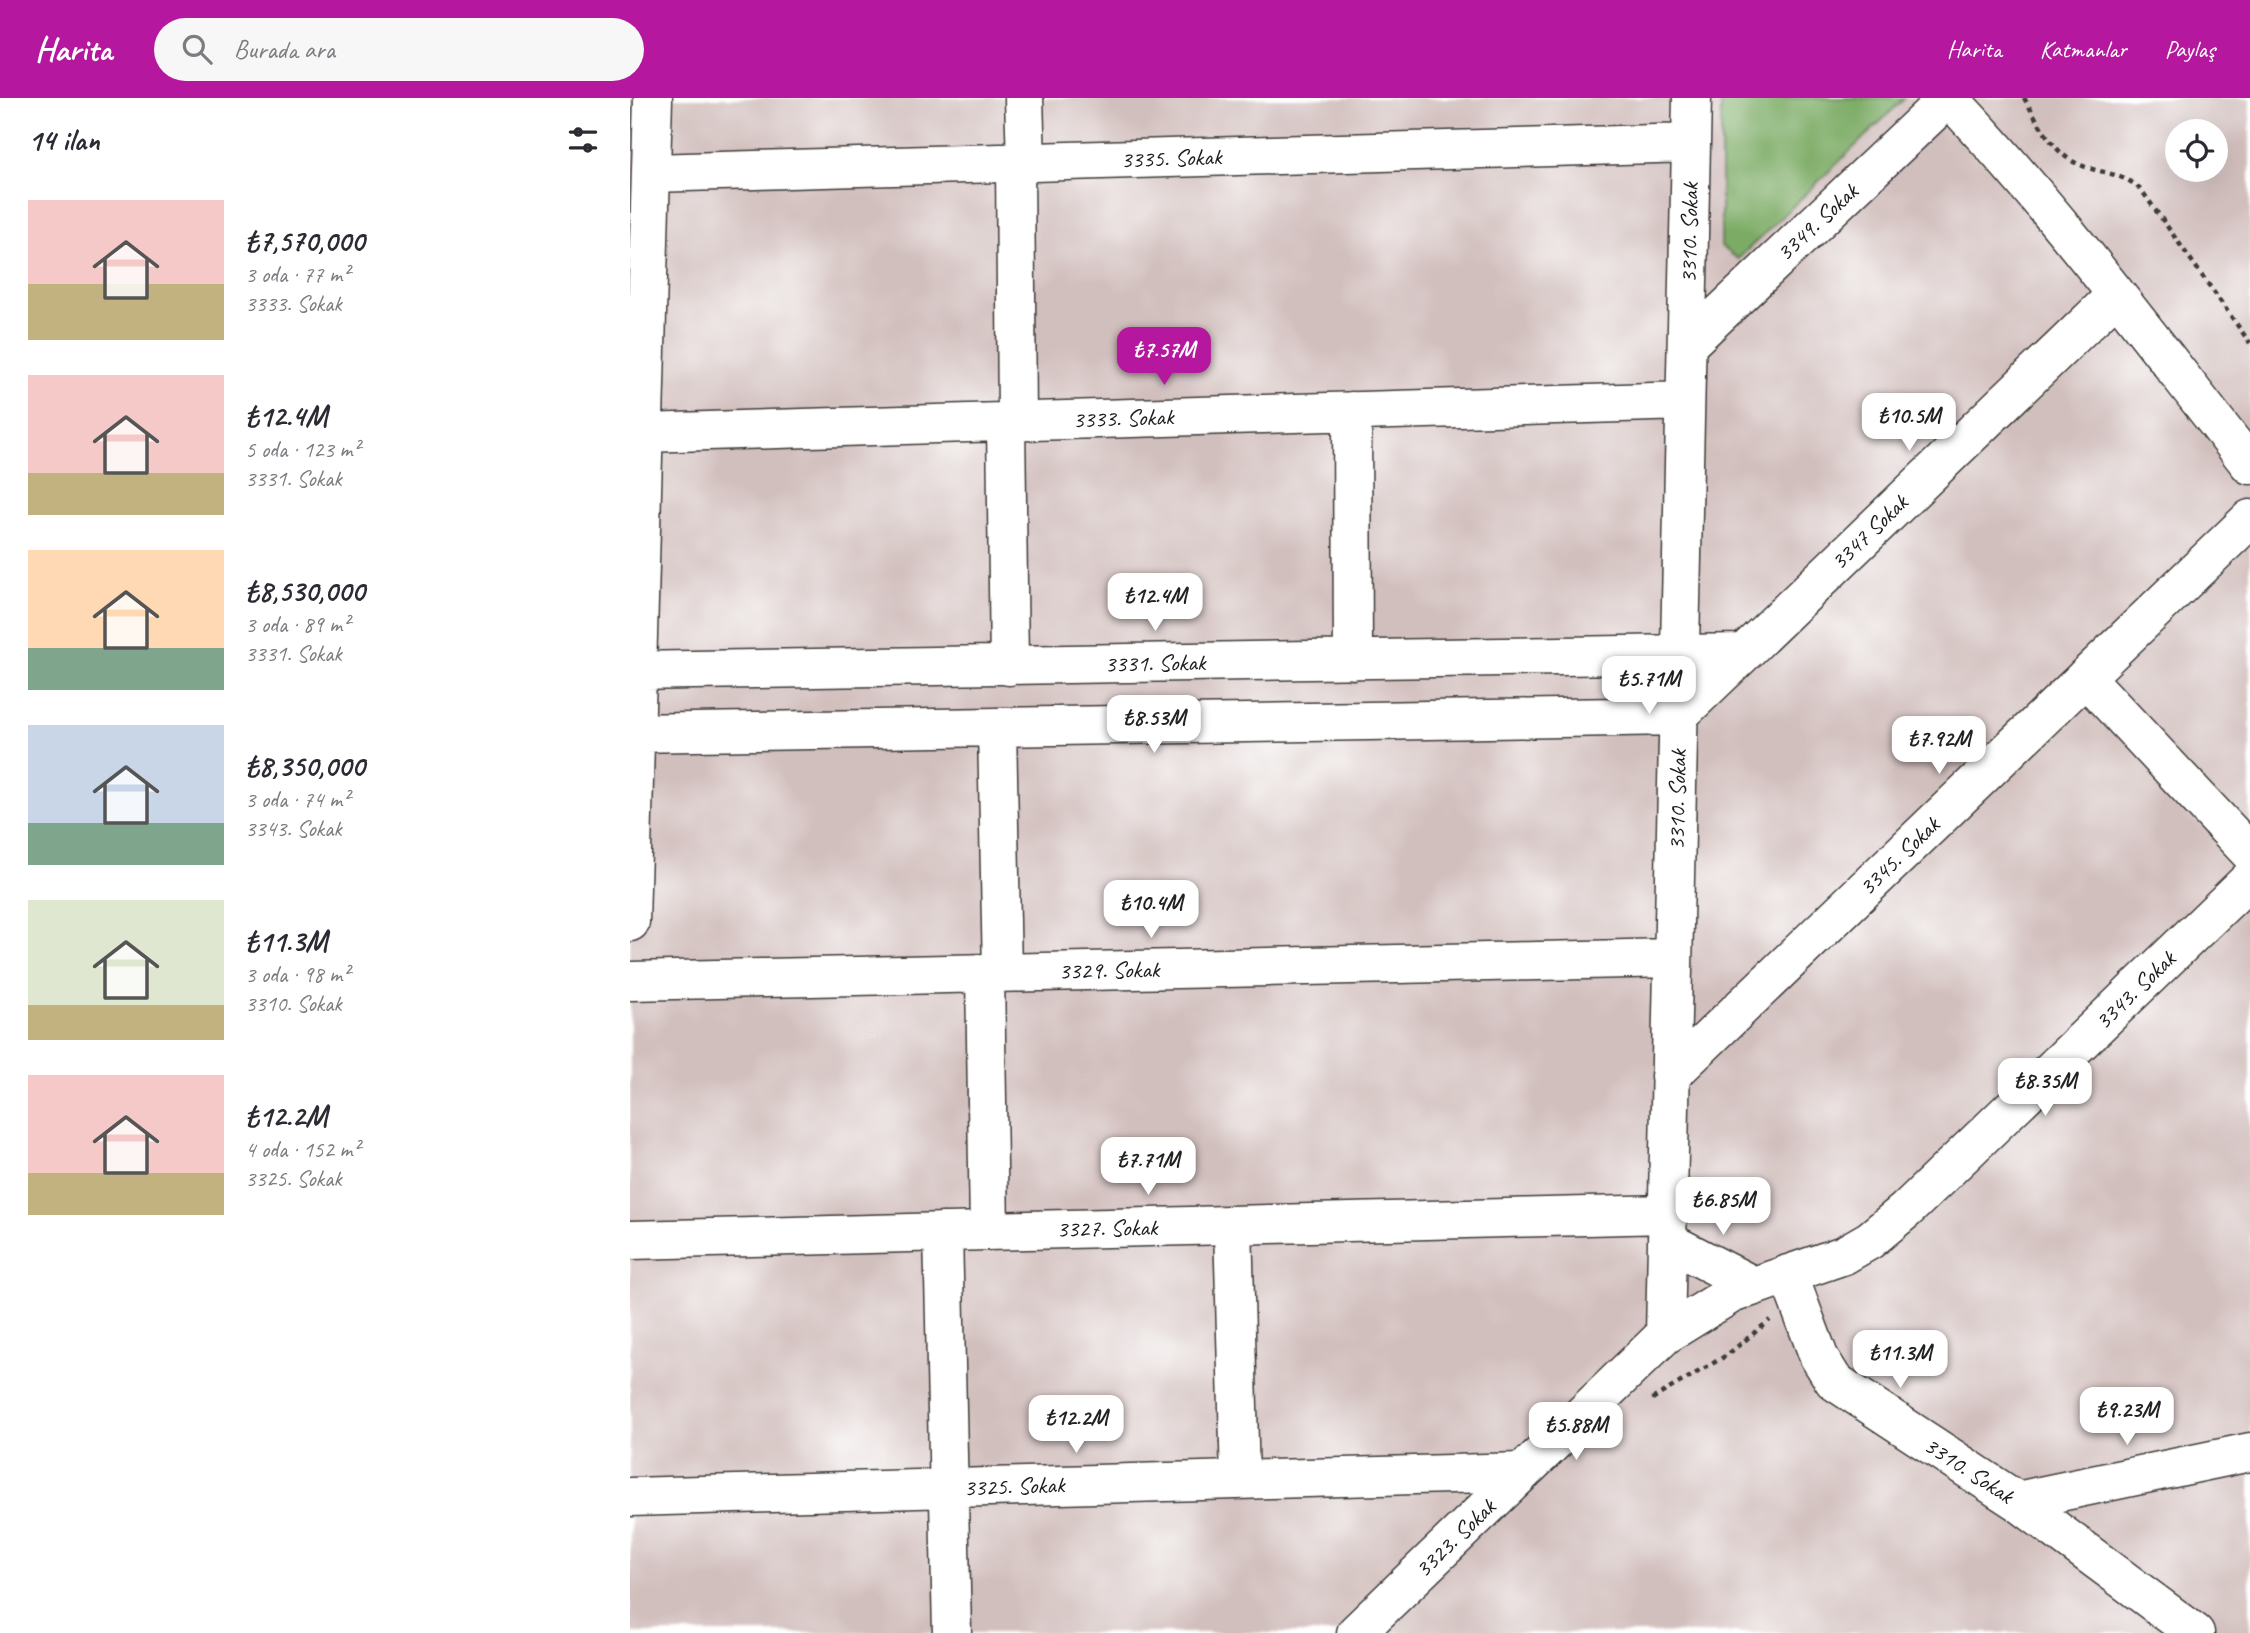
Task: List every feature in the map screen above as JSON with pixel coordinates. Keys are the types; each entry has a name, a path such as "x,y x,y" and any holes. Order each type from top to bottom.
{"street":[{"path":"630,922 634,671 644,433 653,98"},
{"path":"1009,666 1012,422 1024,98"},
{"name":"3310. Sokak","path":"1665,1335 1692,98"},
{"path":"1949,98 2044,205 2250,465"},
{"name":"3349. Sokak","path":"1686,345 1949,98"},
{"name":"3335. Sokak","path":"651,173 1691,143"},
{"name":"3347 Sokak","path":"1678,716 2116,295"},
{"name":"3333. Sokak","path":"644,433 1685,401"},
{"path":"1352,411 1353,660"},
{"name":"3345. Sokak","path":"1670,1076 2250,519"},
{"name":"3331. Sokak","path":"634,671 1744,653"},
{"path":"2085,677 2250,853"},
{"path":"633,733 1678,716"},
{"path":"989,1231 997,728"},
{"name":"3343. Sokak","path":"1788,1274 1844,1255 1870,1240 1906,1210 2250,879"},
{"name":"3329. Sokak","path":"630,981 1673,958"},
{"path":"1233,1225 1240,1480"},
{"name":"3327. Sokak","path":"630,1240 1233,1225 1667,1228"},
{"path":"1667,1228 1752,1285"},
{"path":"943,1232 952,1633"},
{"name":"3310. Sokak","path":"1788,1274 1819,1356 1835,1381 2017,1500 2194,1633"},
{"name":"3323. Sokak","path":"1356,1633 1665,1335 1731,1294 1788,1274"},
{"path":"2017,1500 2250,1452"},
{"name":"3325. Sokak","path":"630,1497 1523,1472"}],"path":[{"path":"2024,98 2062,154 2076,163 2121,176 2135,184 2250,343"}],"shaded area":[{"path":"630,98 2250,98 2250,1633 630,1633"}],"green space":[{"path":"1721,98 1905,98 1738,259 1721,246"}]}
